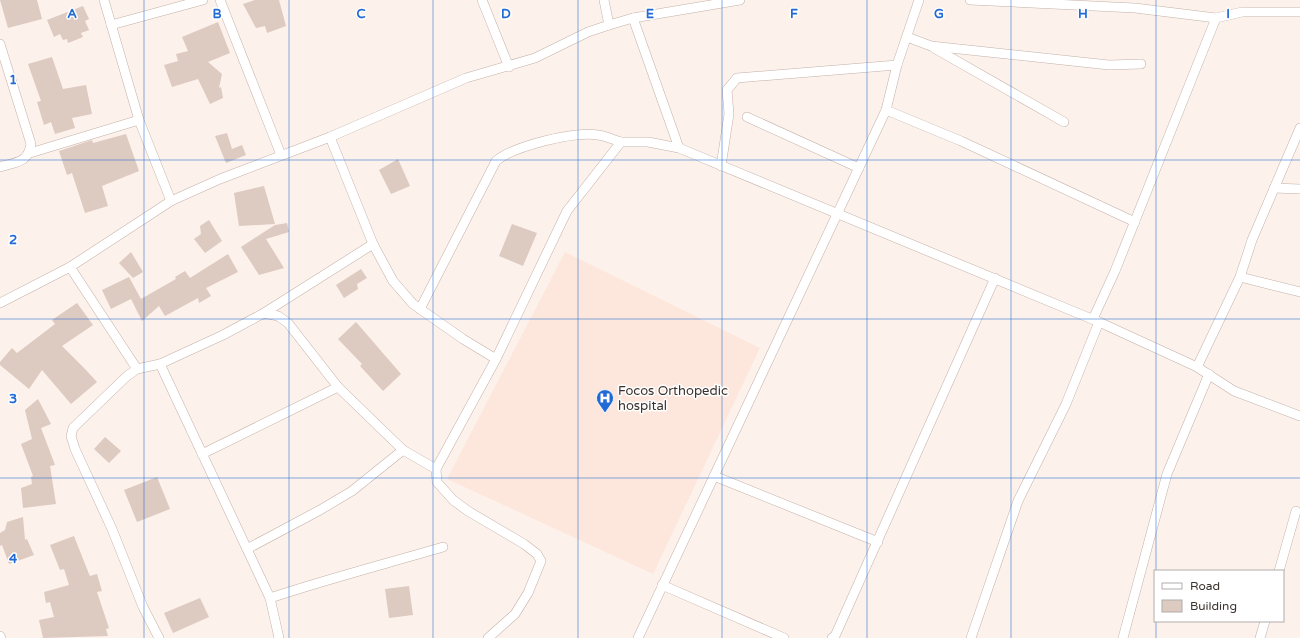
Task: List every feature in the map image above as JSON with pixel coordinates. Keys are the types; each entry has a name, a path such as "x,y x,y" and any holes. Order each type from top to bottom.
{"street":[{"path":"104,0 139,120 170,201"},
{"path":"111,25 203,0"},
{"path":"220,0 281,155"},
{"path":"482,0 509,67"},
{"path":"604,0 609,25"},
{"path":"0,303 70,267 170,201 281,155 330,137 466,78 509,67 535,58 588,32 633,18 740,0"},
{"path":"638,638 886,110 897,65 919,0"},
{"path":"970,0 1127,7 1216,18 1242,12 1300,12"},
{"path":"633,18 679,148"},
{"path":"970,638 1018,501 1066,404 1115,271 1216,18"},
{"path":"907,37 931,46 1064,122"},
{"path":"0,44 31,144 30,153"},
{"path":"931,46 1109,65 1141,64"},
{"path":"721,166 729,114 727,90 737,78 897,65"},
{"path":"886,110 961,141 1135,222"},
{"path":"747,117 859,168"},
{"path":"0,167 25,159 30,153 139,120"},
{"path":"1198,367 1240,277 1252,240 1300,128"},
{"path":"420,309 492,168 500,158 516,150 553,139 598,135 622,142 648,142 679,148 837,215 996,278 1096,320 1198,367 1234,390 1300,416"},
{"path":"330,137 373,244 393,281 413,304 462,339 496,359"},
{"path":"488,638 515,614 528,593 542,561 537,554 524,544 468,511 453,500 437,482 436,469 496,359 567,211 622,142"},
{"path":"1274,188 1300,189"},
{"path":"159,638 143,607 112,529 70,436 72,428 126,376 137,369 160,364 223,335 264,313 373,244"},
{"path":"70,267 137,369"},
{"path":"1240,277 1300,292"},
{"path":"832,638 835,636 878,542 996,278"},
{"path":"264,313 278,316 288,323 338,387 403,450 436,469"},
{"path":"160,364 270,598 279,638"},
{"path":"1123,638 1167,474 1208,374"},
{"path":"202,454 338,387"},
{"path":"247,549 352,491 403,450"},
{"path":"714,476 878,542"},
{"path":"1279,570 1296,511"},
{"path":"270,598 324,580 356,573 442,547"},
{"path":"662,585 784,638"},
{"path":"1260,638 1265,622"}],"shaded area":[{"name":"Focos Orthopedic hospital","path":"565,252 760,348 653,574 447,479"}],"building":[{"path":"0,0 37,0 42,19 8,28"},
{"path":"255,0 279,0 286,26 267,33 265,26 256,28 243,4"},
{"path":"83,6 89,19 85,21 89,30 81,33 83,37 68,43 67,39 63,40 60,34 54,37 47,20"},
{"path":"218,22 230,53 208,62 222,74 219,88 221,87 223,98 210,104 198,79 172,87 164,65 178,61 176,54 188,51 182,37"},
{"path":"52,57 63,89 86,85 92,114 72,118 75,128 55,134 51,122 44,125 37,102 41,101 28,64"},
{"path":"227,133 232,149 242,145 246,155 226,163 215,136"},
{"path":"126,134 139,171 102,186 108,206 85,213 72,173 67,175 59,151 92,140 93,143"},
{"path":"398,159 410,186 391,194 379,170"},
{"path":"264,186 275,224 239,226 234,193"},
{"path":"209,220 222,241 205,253 194,239 201,234 200,226"},
{"path":"287,223 289,232 266,239 284,268 259,275 241,247 275,225"},
{"path":"512,224 537,233 523,266 499,256"},
{"path":"131,252 143,272 133,278 119,263"},
{"path":"228,254 238,272 206,288 211,296 199,303 198,298 165,316 159,306 142,321 131,299 111,309 102,290 129,277 141,299 176,279 175,277 185,271 190,278"},
{"path":"361,269 367,278 357,284 358,289 344,298 336,285"},
{"path":"77,303 93,325 62,346 97,382 71,404 42,370 29,389 0,365 0,362 12,348 17,353 55,324 52,320"},
{"path":"356,322 401,374 383,391 360,366 362,364 338,339"},
{"path":"38,399 51,424 41,428 55,465 50,466 56,504 23,508 21,488 32,484 31,477 33,476 21,444 32,439 25,410"},
{"path":"105,437 121,451 109,463 94,449"},
{"path":"157,477 170,509 137,522 124,490"},
{"path":"23,517 25,540 27,539 34,555 9,564 2,545 0,546 0,533 5,530 7,522"},
{"path":"74,536 90,576 97,574 102,591 97,592 109,628 106,629 108,636 43,638 39,620 54,617 50,602 46,603 44,592 69,585 64,569 60,570 50,545"},
{"path":"409,586 413,615 389,618 385,589"},
{"path":"200,598 209,617 173,633 164,613"}],"place":[{"name":"Focos Orthopedic hospital","path":"605,413"}]}
